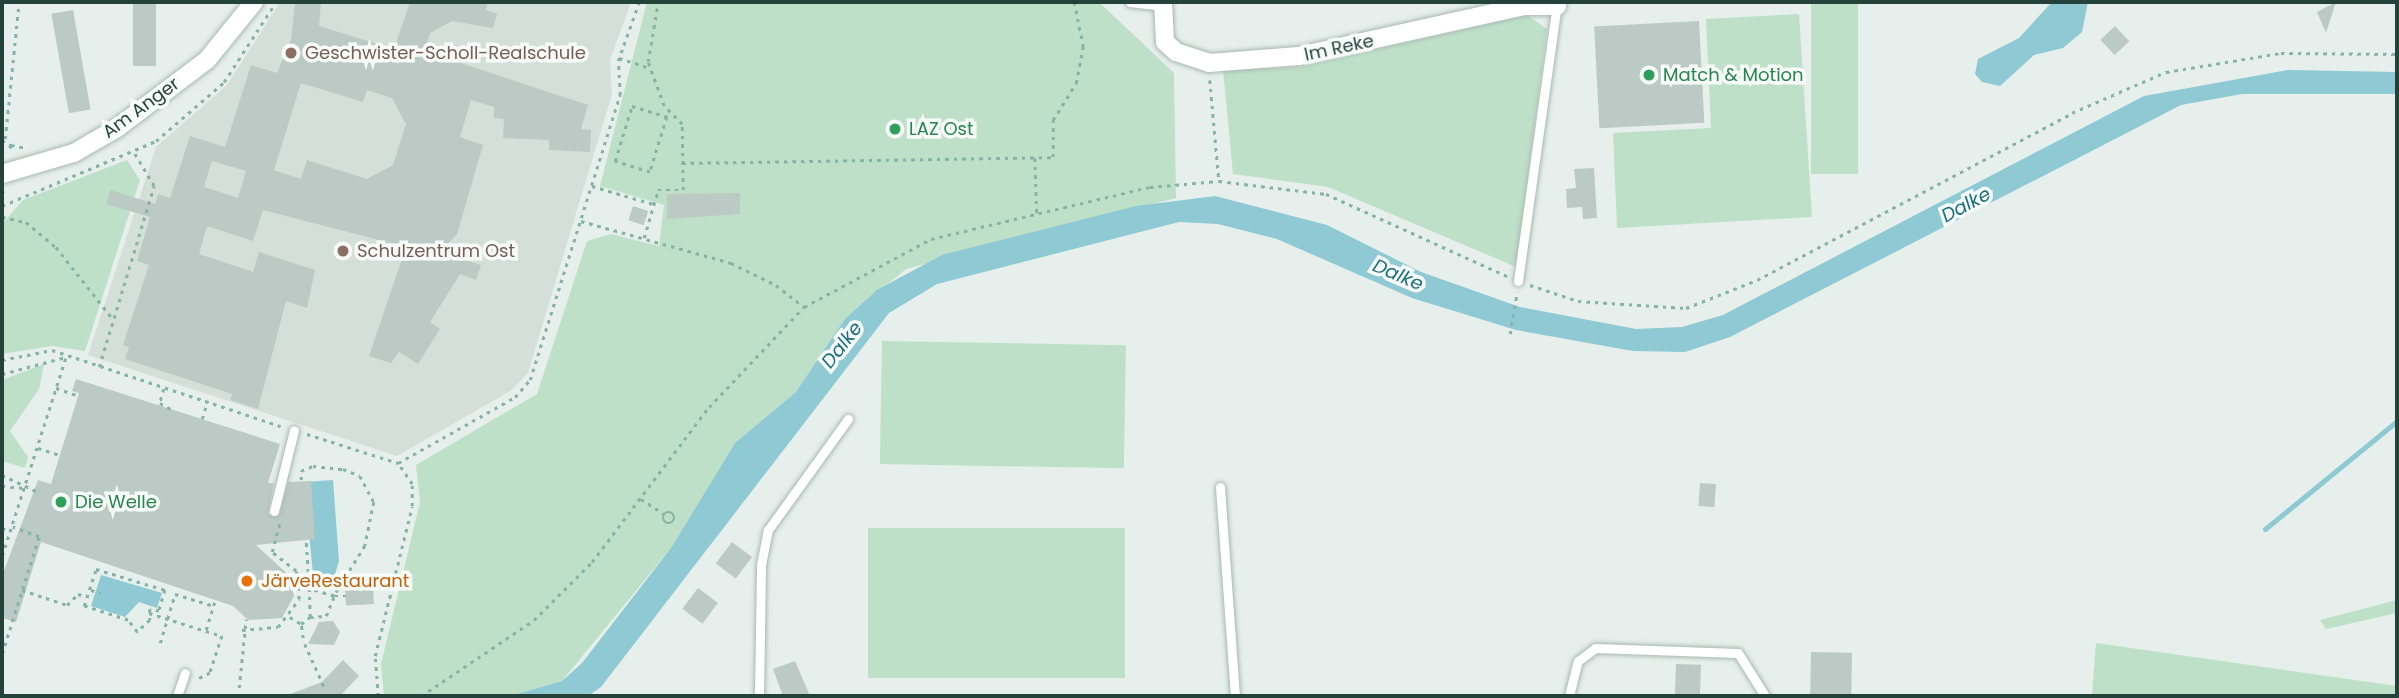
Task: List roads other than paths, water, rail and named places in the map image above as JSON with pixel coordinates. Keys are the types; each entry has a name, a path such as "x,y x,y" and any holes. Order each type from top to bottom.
{"street":[{"name":"Am Anger","path":"5,166 74,153 117,128 208,60 254,2"},
{"name":"Im Reke","path":"1163,4 1165,41 1176,52 1209,62 1299,56 1525,6 1557,4"}],"lane":[{"path":"1130,2 1163,4"},
{"path":"1518,281 1557,4"},
{"path":"759,696 761,565 768,530 848,419"},
{"path":"274,511 294,430"},
{"path":"1220,487 1235,696"},
{"path":"1569,696 1578,661 1595,648 1738,653 1765,696"},
{"path":"179,692 185,673"}],"water":[{"path":"2052,2 2088,2 2082,32 2063,48 2034,55 2000,86 1982,82 1975,74 1978,59 2019,38"},
{"name":"Dalke","path":"2288,70 2397,72 2397,94 2242,94 2181,105 1730,337 1685,352 1633,351 1516,330 1412,298 1277,239 1218,224 1179,222 937,284 889,313 601,687 588,696 510,696 562,681 582,663 671,548 735,443 796,392 844,320 877,290 942,255 1136,206 1215,196 1327,225 1421,272 1520,307 1636,329 1682,327 1723,315 2144,96"},
{"path":"333,480 339,561 330,590 314,584 304,482"},
{"path":"101,575 162,593 157,608 139,602 125,617 91,606"}],"waterway":[{"path":"2265,529 2397,421"}],"place":[{"name":"Geschwister-Scholl-Realschule","path":"291,53"},
{"name":"Match & Motion","path":"1649,75"},
{"name":"LAZ Ost","path":"895,129"},
{"name":"Schulzentrum Ost","path":"343,251"},
{"name":"Die Welle","path":"61,502"},
{"name":"JärveRestaurant","path":"247,581"}]}
